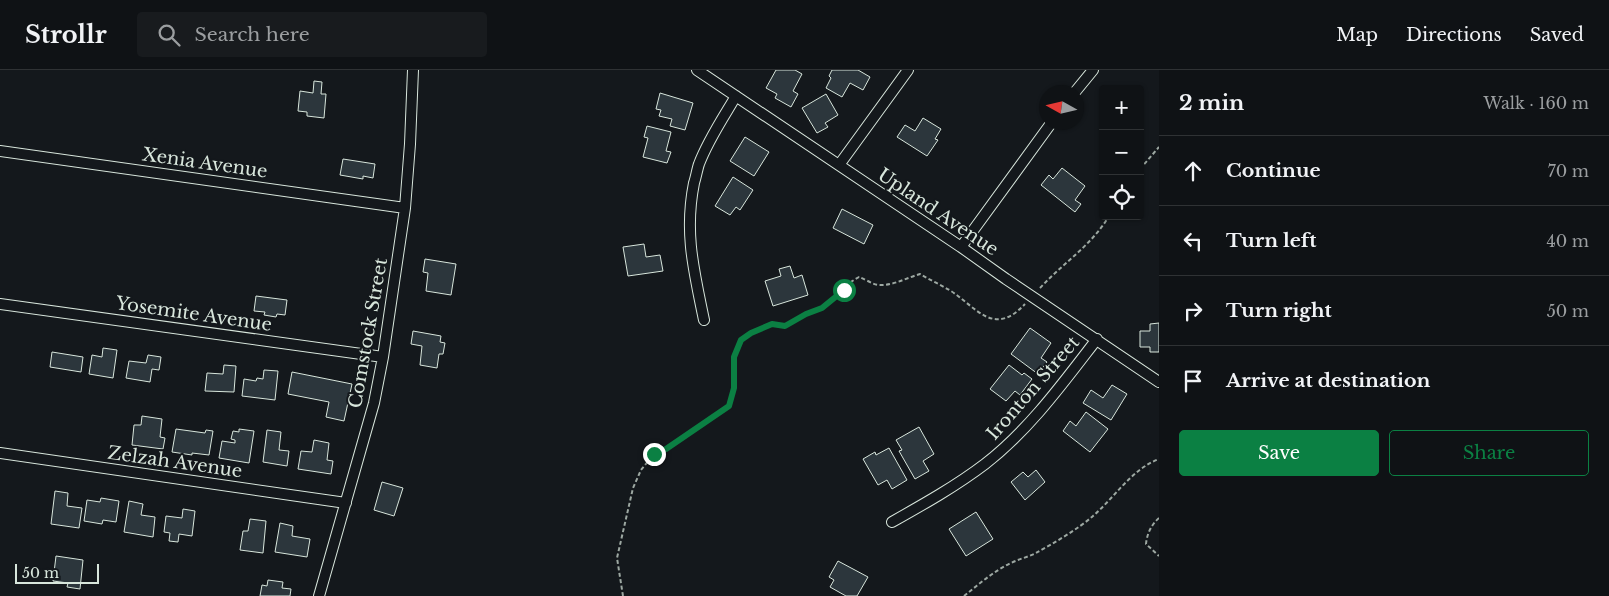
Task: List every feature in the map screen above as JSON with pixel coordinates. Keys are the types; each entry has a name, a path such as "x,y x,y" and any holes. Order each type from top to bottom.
{"street":[{"name":"Comstock Street","path":"319,596 374,403 383,357 405,208 413,70"},
{"name":"Upland Avenue","path":"698,70 961,247 1029,300 1097,339 1159,382"},
{"path":"839,165 908,70"},
{"path":"1081,85 1093,70"},
{"path":"704,320 693,266 689,231 690,203 698,166 708,142 736,96"},
{"path":"961,247 1046,130"},
{"name":"Xenia Avenue","path":"0,151 405,208"},
{"name":"Yosemite Avenue","path":"0,304 383,357"},
{"name":"Ironton Street","path":"892,522 947,491 986,463 1022,431 1097,339"},
{"name":"Zelzah Avenue","path":"0,453 346,503"}],"path":[{"path":"1144,164 1159,147"},
{"path":"623,596 617,558 632,488 641,470 654,454 666,449 729,406 734,388 734,357 741,340 751,333 772,324 785,326 806,314 822,308 859,277 876,285 900,282 920,274 953,292 966,304 984,316 996,320 1010,317 1029,300 1052,274 1081,250 1107,220"},
{"path":"964,596 1003,568 1035,553 1092,517 1136,472 1152,461 1159,459"},
{"path":"1159,518 1154,522 1147,535 1146,544 1159,556"}],"building":[{"path":"776,70 795,70 802,74 793,91 798,94 791,107 775,98 777,94 766,88"},
{"path":"832,70 858,70 870,77 863,90 850,83 842,97 826,88 831,78 829,76"},
{"path":"314,81 322,82 321,94 326,94 324,118 307,116 307,112 298,111 300,91 313,93"},
{"path":"660,93 693,103 685,130 670,126 672,119 659,116 661,110 656,109"},
{"path":"826,94 838,115 825,123 828,127 817,133 802,108"},
{"path":"923,118 941,129 935,139 938,140 927,156 897,137 905,125 915,131"},
{"path":"647,126 671,132 666,151 671,152 667,163 643,157 648,138 644,137"},
{"path":"745,137 769,152 754,176 730,161"},
{"path":"343,159 375,164 373,178 363,176 363,179 340,175"},
{"path":"1062,168 1085,186 1075,200 1081,204 1075,212 1041,185 1049,175 1053,179"},
{"path":"733,177 753,190 740,210 736,207 730,215 715,206"},
{"path":"842,209 873,225 864,244 833,228"},
{"path":"644,244 646,257 660,255 663,271 628,276 623,247"},
{"path":"425,259 456,264 451,295 426,291 428,273 423,272"},
{"path":"790,266 794,278 802,275 808,295 773,306 765,281 781,276 779,269"},
{"path":"256,296 287,300 285,315 277,314 276,317 264,315 265,312 254,311"},
{"path":"1159,323 1159,352 1150,352 1150,347 1140,347 1140,331 1150,331 1150,324"},
{"path":"1030,328 1051,343 1041,358 1047,362 1038,374 1011,354"},
{"path":"413,331 441,336 440,342 445,343 443,354 439,354 437,368 420,365 422,346 411,344"},
{"path":"103,348 117,350 113,378 89,374 92,355 102,357"},
{"path":"52,352 83,357 81,372 50,367"},
{"path":"148,355 161,357 159,370 152,369 150,382 126,378 129,361 146,363"},
{"path":"224,365 236,366 234,392 205,391 207,373 223,374"},
{"path":"1009,365 1022,375 1024,373 1032,379 1020,395 1015,391 1006,401 990,389"},
{"path":"264,370 278,371 275,400 242,396 244,379 256,381 257,378 263,379"},
{"path":"292,372 352,384 344,421 326,417 329,402 288,394"},
{"path":"1112,385 1127,394 1111,420 1083,403 1091,390 1103,398"},
{"path":"1086,412 1108,429 1090,452 1063,431 1070,421 1076,426"},
{"path":"142,416 162,419 160,437 165,438 163,449 132,445 134,425 141,425"},
{"path":"919,427 934,454 923,461 929,471 915,479 899,451 902,450 896,440"},
{"path":"176,429 205,433 206,430 213,431 209,455 172,452"},
{"path":"239,429 254,431 249,463 219,458 222,441 235,443 235,440 231,439 233,431 239,432"},
{"path":"267,430 281,432 279,450 289,451 287,466 263,462"},
{"path":"314,440 329,443 327,460 333,461 331,474 298,469 301,451 312,452"},
{"path":"889,448 907,480 892,489 887,480 878,485 863,459 875,452 876,455"},
{"path":"1036,470 1045,482 1025,500 1011,482 1023,472 1028,477"},
{"path":"382,482 403,488 394,516 374,510"},
{"path":"55,491 68,493 67,506 82,508 79,528 51,524"},
{"path":"101,498 119,501 116,522 103,520 102,524 84,521 87,500 100,502"},
{"path":"129,501 143,504 141,515 155,517 153,537 124,532"},
{"path":"183,509 195,511 192,536 179,534 178,542 169,541 170,533 164,532 166,516 182,518"},
{"path":"976,512 993,539 966,556 949,529"},
{"path":"250,519 266,521 263,553 240,550 243,531 248,531"},
{"path":"280,523 293,526 292,536 310,539 307,557 275,552"},
{"path":"56,556 83,560 80,589 67,587 68,583 53,581"},
{"path":"838,561 868,577 857,596 846,596 830,587 834,580 829,577"},
{"path":"268,580 283,582 282,588 291,589 290,596 260,596 262,585 267,586"}],"route":[{"path":"654,454 666,449 729,406 734,388 734,357 741,340 751,333 772,324 785,326 806,314 822,308 844,290"}]}
